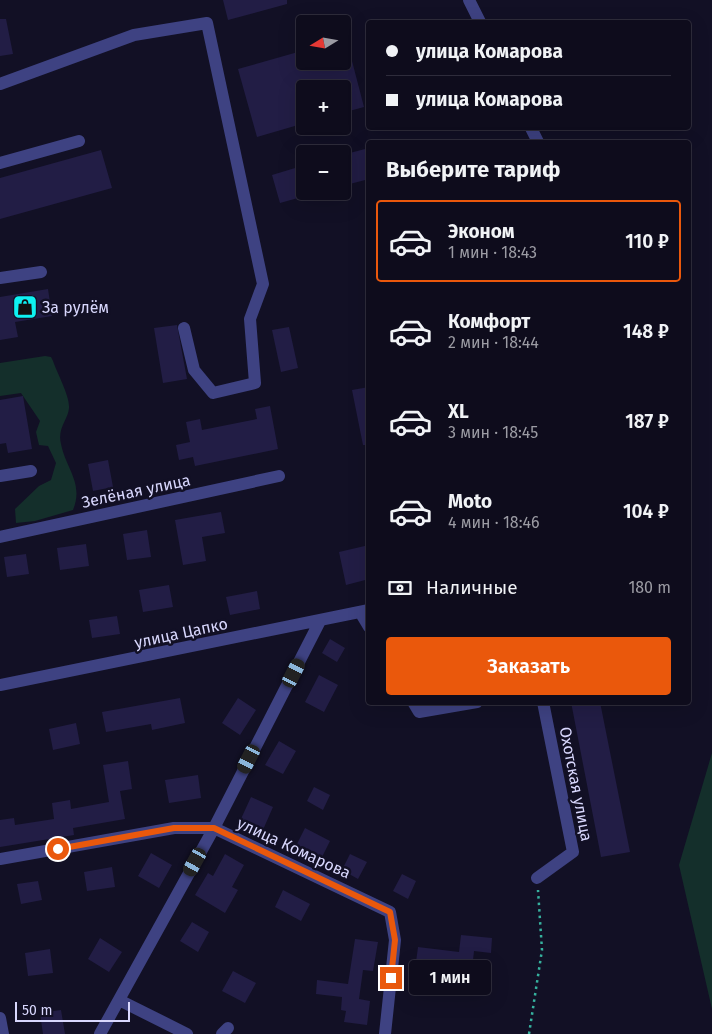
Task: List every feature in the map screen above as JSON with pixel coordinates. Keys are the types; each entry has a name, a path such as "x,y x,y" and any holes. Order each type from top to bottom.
{"street":[{"path":"469,0 479,20"},
{"path":"0,84 134,35 207,23 263,284 250,320 255,383 213,393 194,370 184,328"},
{"path":"0,164 79,141"},
{"path":"0,278 41,272"},
{"path":"0,476 31,471"},
{"name":"Зелёная улица","path":"0,537 279,476"},
{"name":"улица Цапко","path":"0,685 364,611"},
{"path":"100,1034 214,828 320,621"},
{"path":"415,705 419,712 460,705"},
{"name":"Охотская улица","path":"537,878 574,852 545,705"},
{"name":"улица Комарова","path":"0,859 174,828 214,828 390,912 395,940 385,1034"},
{"path":"120,1000 187,1034"},
{"path":"0,1018 3,1034"}],"path":[{"path":"529,1034 542,950 537,878"}],"green space":[{"path":"45,356 51,357 69,403 60,438 63,453 73,476 76,500 73,510 35,521 16,523 15,509 39,486 51,480 56,463 48,446 39,445 36,432 40,421 21,393 0,396 0,363"},
{"path":"712,753 712,1009 679,865"}],"building":[{"path":"223,0 287,0 287,4 228,20"},
{"path":"0,19 6,19 13,54 0,56"},
{"path":"296,53 296,70 351,70 352,61 364,107 351,111 351,80 296,80 296,126 257,137 238,69"},
{"path":"366,149 366,180 351,184 351,153"},
{"path":"101,150 112,188 0,219 0,178"},
{"path":"296,168 296,199 280,203 272,175"},
{"name":"За рулём","path":"48,289 52,316 15,322 18,337 0,340 0,297"},
{"path":"177,325 187,379 163,383 154,328"},
{"path":"289,327 298,368 281,372 272,330"},
{"path":"366,388 366,445 363,445 352,390"},
{"path":"23,396 32,449 8,453 6,443 0,444 0,400"},
{"path":"270,406 278,449 195,466 193,457 179,460 176,445 190,442 186,422 200,419 202,430 257,419 255,409"},
{"path":"108,460 113,487 93,491 88,464"},
{"path":"221,512 225,533 202,537 206,561 183,565 175,520"},
{"path":"147,530 151,557 127,560 123,534"},
{"path":"86,544 89,566 60,570 57,548"},
{"path":"366,546 366,580 346,585 339,552"},
{"path":"26,554 29,574 7,577 4,557"},
{"path":"169,585 173,607 143,612 139,590"},
{"path":"257,591 260,609 230,615 226,597"},
{"path":"117,616 120,634 92,638 89,620"},
{"path":"330,639 345,648 337,662 322,653"},
{"path":"319,675 338,685 324,712 305,702"},
{"path":"180,698 185,723 152,730 151,724 106,732 102,712"},
{"path":"238,698 256,710 240,735 222,723"},
{"path":"572,705 601,705 630,852 601,857"},
{"path":"76,723 80,744 53,750 49,729"},
{"path":"279,741 296,751 283,774 265,765"},
{"path":"128,761 132,789 120,791 125,819 73,828 74,835 0,847 0,820 14,818 15,825 54,819 52,803 70,800 71,809 109,802 103,765"},
{"path":"198,775 201,798 169,803 165,780"},
{"path":"314,787 330,795 323,810 307,801"},
{"path":"251,797 273,807 262,832 240,821"},
{"path":"305,828 330,841 321,859 296,846"},
{"path":"151,853 172,865 159,888 138,876"},
{"path":"225,854 244,865 232,887 238,890 225,913 195,895 208,873 213,876"},
{"path":"350,854 367,862 358,879 342,870"},
{"path":"112,867 115,887 87,891 84,872"},
{"path":"402,874 416,881 408,899 393,891"},
{"path":"38,881 42,900 21,904 17,884"},
{"path":"283,890 310,904 301,921 275,907"},
{"path":"192,922 209,932 198,952 180,941"},
{"path":"461,935 492,938 491,953 474,951 470,988 439,984 440,974 415,970 418,947 459,952"},
{"path":"100,938 122,952 109,972 88,959"},
{"path":"355,939 378,942 373,971 363,970 359,999 370,1001 367,1025 344,1022 346,1011 341,1010 342,997 316,994 317,980 348,984"},
{"path":"50,949 53,973 28,976 25,953"},
{"path":"233,971 256,983 245,1003 222,991"},
{"path":"61,1010 65,1034 43,1034 40,1013"}],"place":[{"name":"За рулём","path":"25,307"}],"route":[{"path":"58,849 174,828 214,828 390,912 395,940 391,978"}]}
